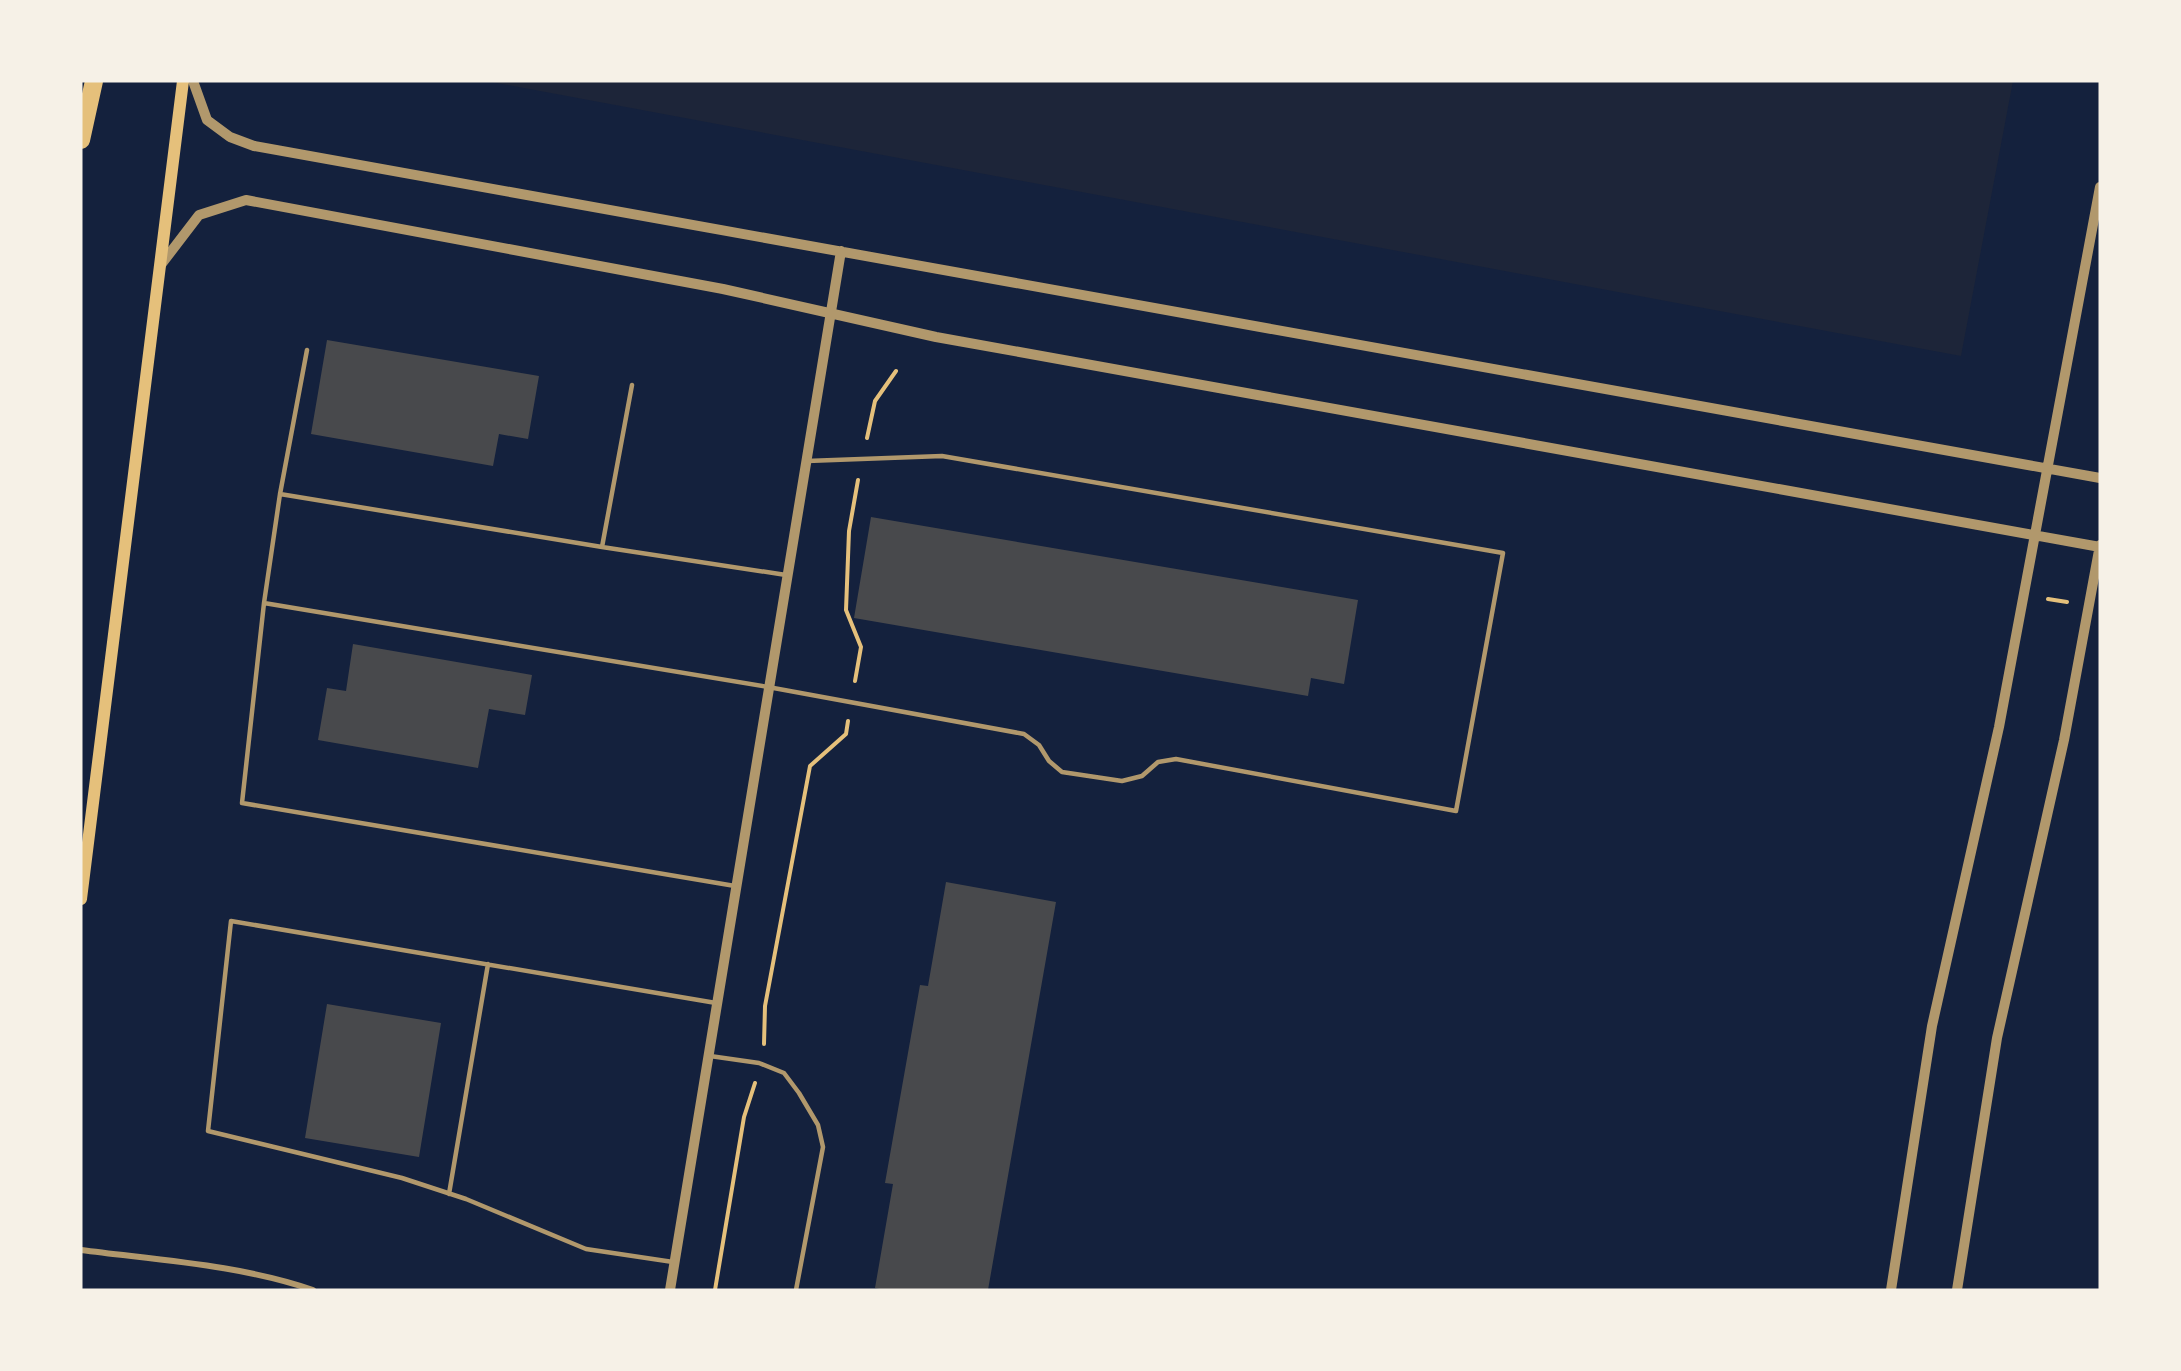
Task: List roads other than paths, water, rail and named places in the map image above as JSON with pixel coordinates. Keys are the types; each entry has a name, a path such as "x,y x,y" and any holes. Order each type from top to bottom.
{"highway":[{"path":"81,140 94,81"}],"main road":[{"path":"81,899 183,81"}],"street":[{"path":"193,81 207,120 230,137 254,146 2100,478"},
{"path":"1891,1290 1932,1026 1999,727 2100,188"},
{"path":"158,269 199,215 246,200 723,289 936,337 2100,546 2064,741 1996,1038 1957,1290"},
{"path":"669,1290 841,251"},
{"path":"81,1250 194,1264 250,1274 313,1290"}],"lane":[{"path":"308,350 280,494 264,603 242,803 736,886"},
{"path":"602,547 632,385"},
{"path":"264,603 768,687 1024,734 1039,745 1050,761 1062,772 1122,781 1142,776 1158,762 1176,759 1456,811 1503,553 942,456 807,461"},
{"path":"280,494 787,575"},
{"path":"674,1263 586,1249 449,1194 402,1178 208,1131 231,921 716,1003"},
{"path":"449,1194 488,964"},
{"path":"708,1055 759,1063 784,1073 799,1092 818,1125 823,1147 796,1290"}]}
